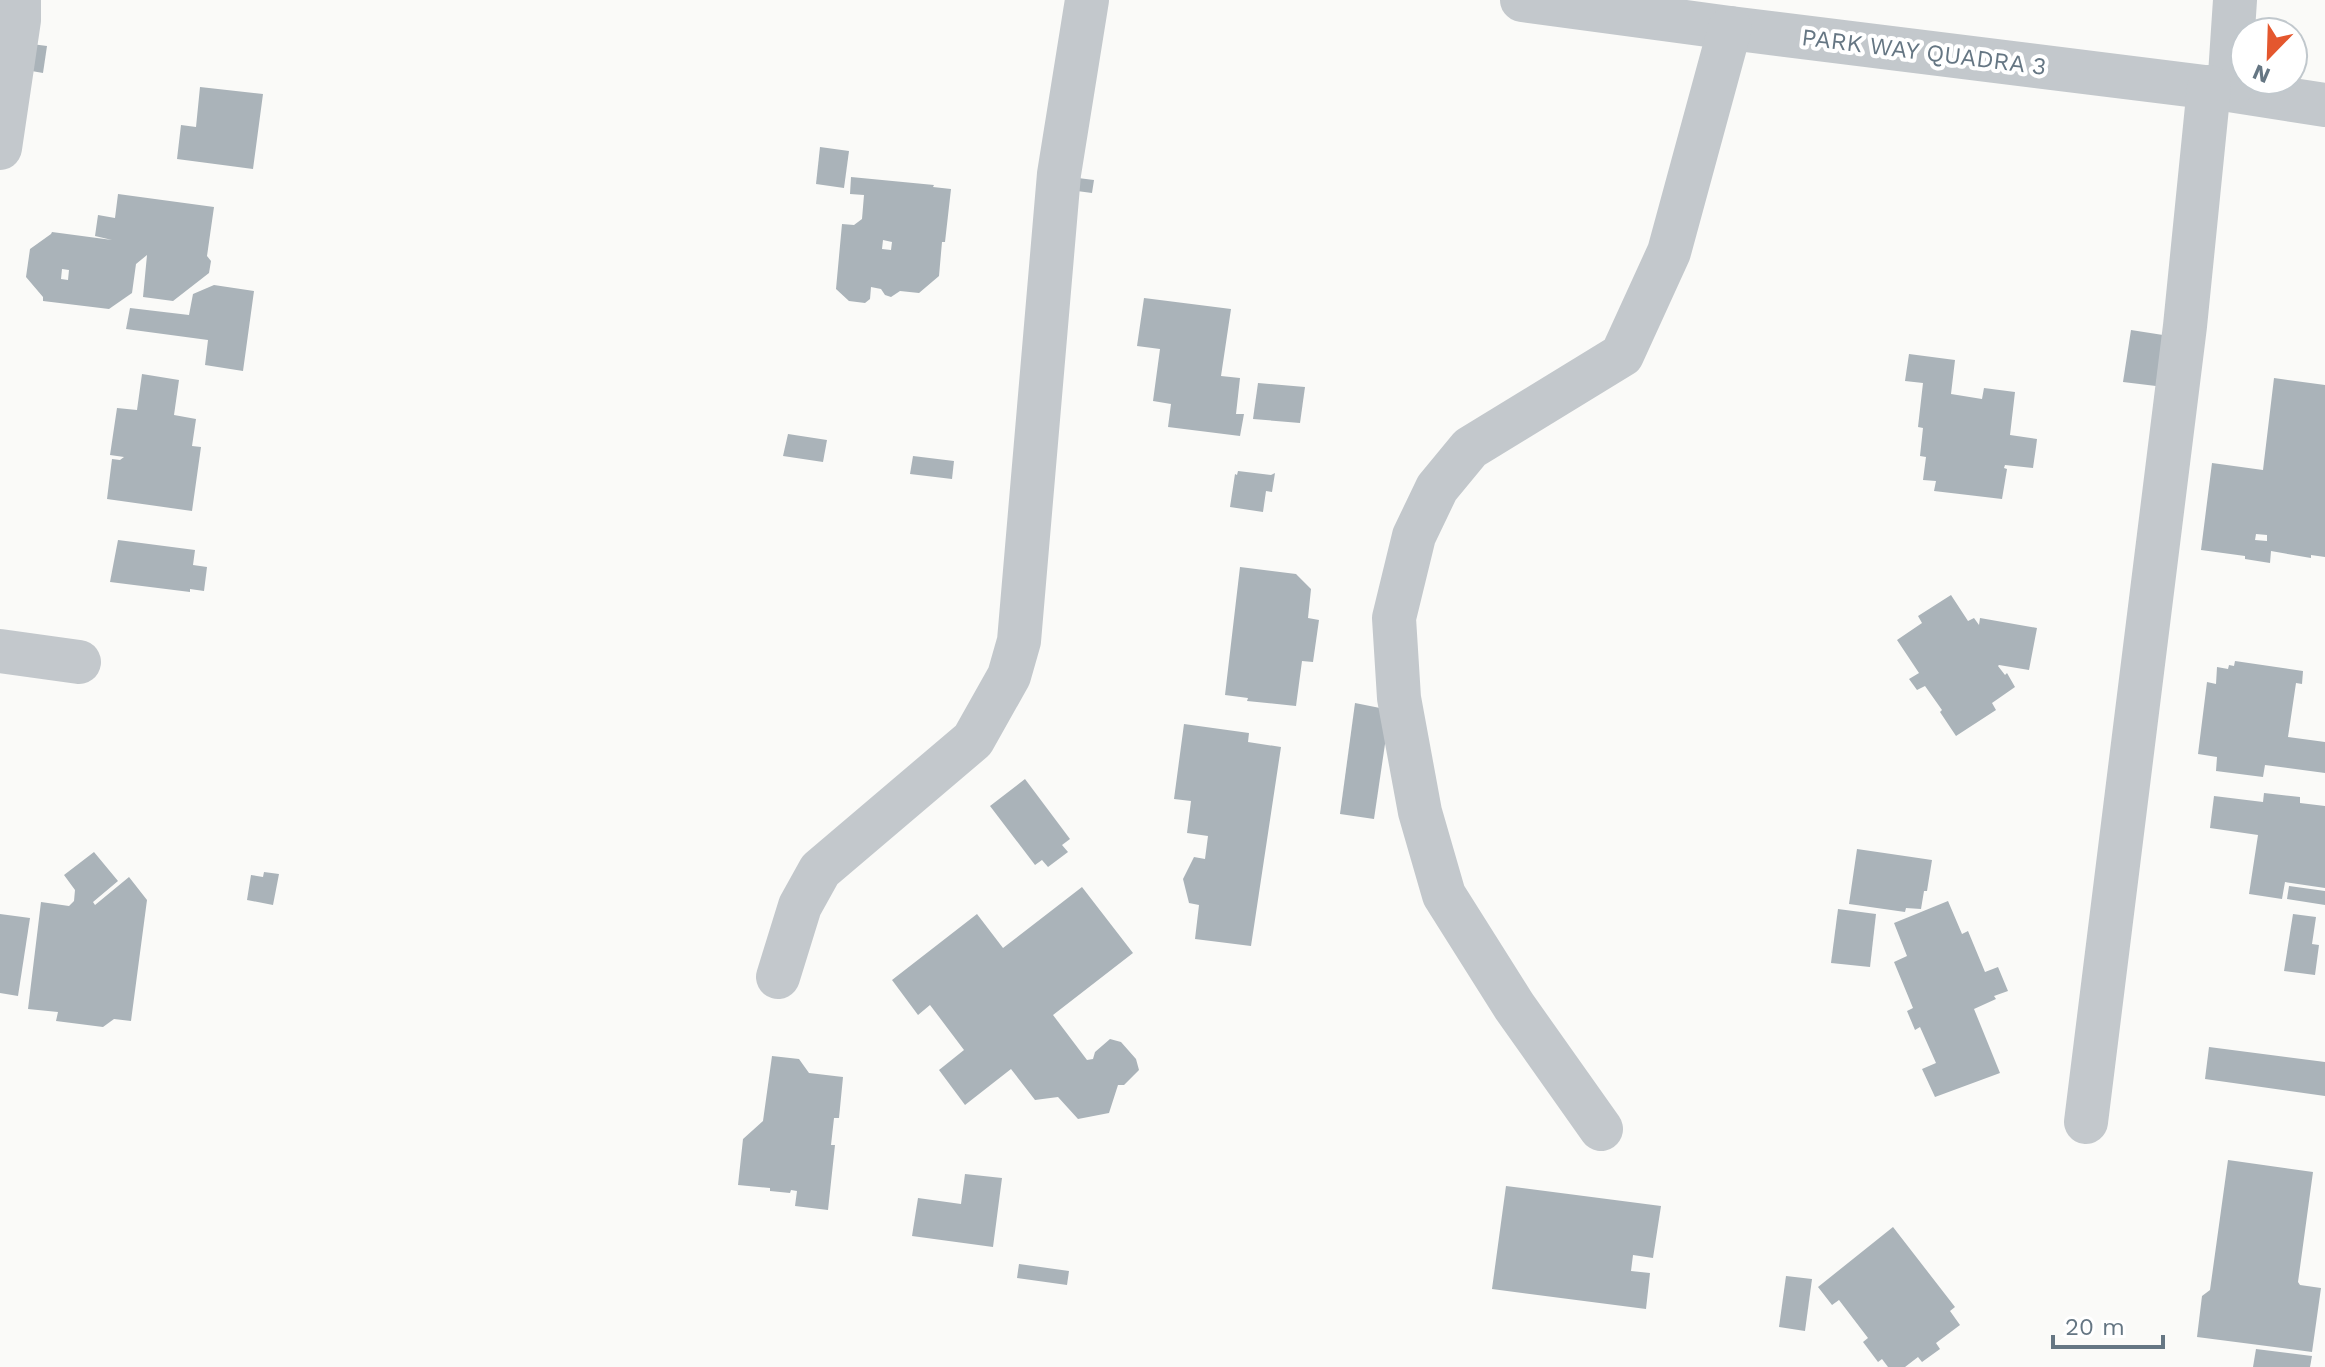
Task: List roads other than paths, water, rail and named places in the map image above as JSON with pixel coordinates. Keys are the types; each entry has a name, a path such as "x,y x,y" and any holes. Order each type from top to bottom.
{"street":[{"path":"0,148 19,20 19,0"},
{"path":"778,977 800,906 820,870 973,740 1009,676 1019,641 1059,174 1087,0"},
{"name":"PARK WAY QUADRA 3","path":"1522,0 1644,8 2325,105"},
{"path":"2086,1122 2183,342 2219,89 2235,0"},
{"path":"1601,1129 1514,1006 1444,895 1420,812 1404,727 1394,618 1414,536 1437,488 1470,448 1622,355 1669,252 1712,18"},
{"path":"0,651 79,662"}]}
